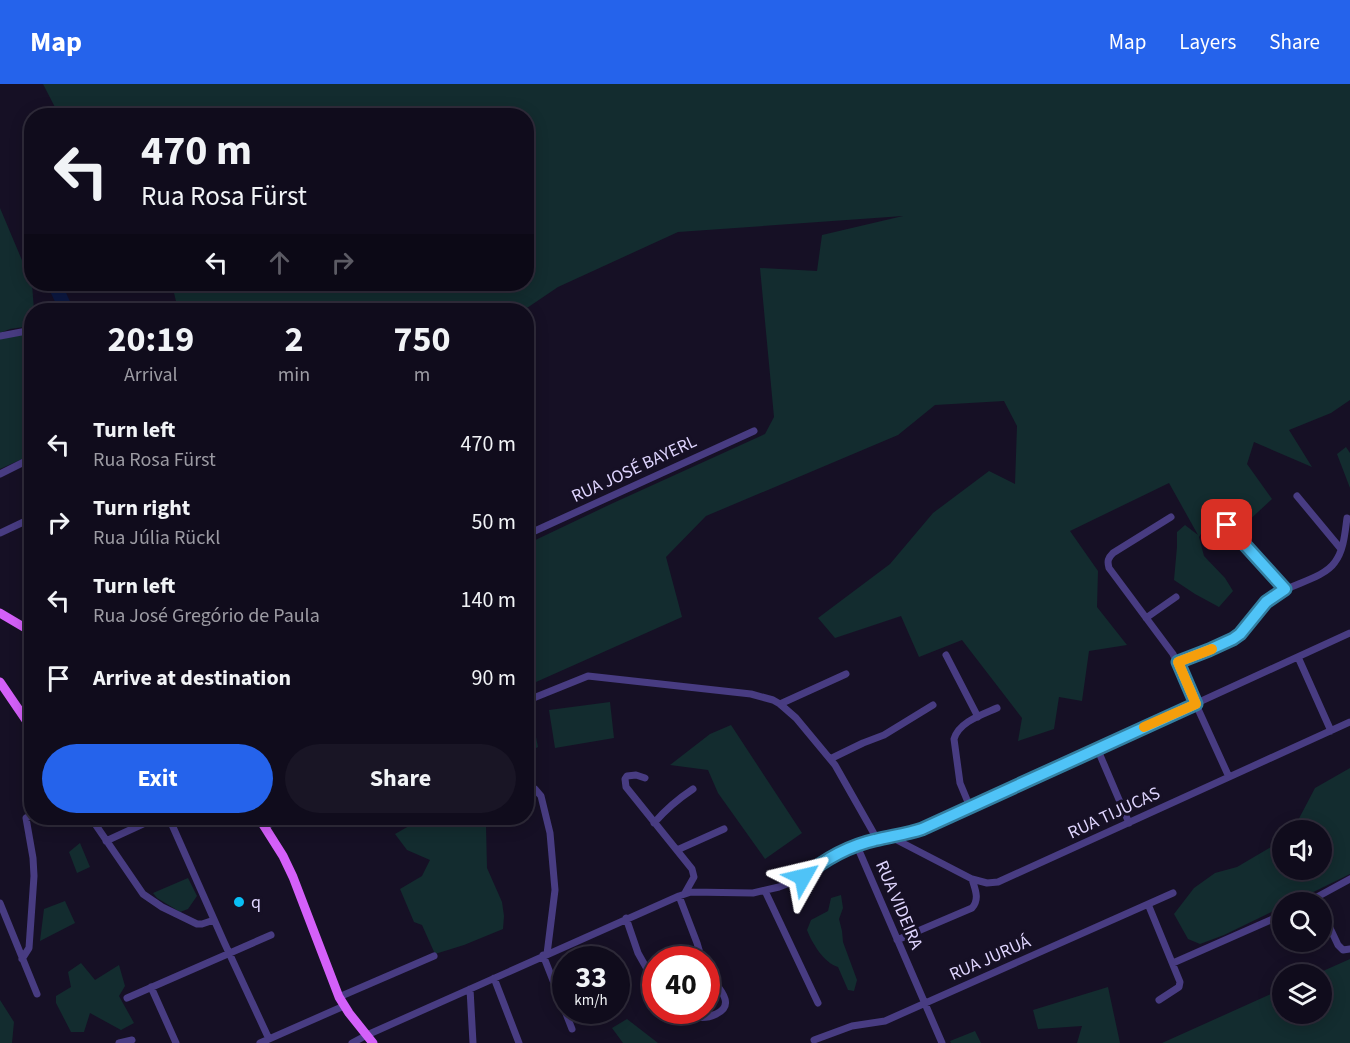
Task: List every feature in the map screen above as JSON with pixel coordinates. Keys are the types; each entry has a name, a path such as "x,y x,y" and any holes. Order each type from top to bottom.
{"main road":[{"path":"0,613 24,627"},
{"path":"1,687 24,718"},
{"path":"265,827 297,885 342,1001 373,1043"}],"street":[{"path":"0,336 24,332"},
{"name":"RUA JOSÉ BAYERL","path":"534,531 754,431"},
{"path":"0,474 24,462"},
{"path":"1297,496 1341,549"},
{"path":"1171,517 1113,553 1109,558 1109,568 1178,662 1229,777"},
{"path":"1178,662 1233,639 1240,634 1266,602 1285,589 1328,570 1334,564 1341,549 1347,518"},
{"path":"0,532 24,522"},
{"path":"1227,525 1285,589"},
{"path":"1146,618 1176,597"},
{"path":"352,1043 682,894 765,891 798,880 832,856 877,839 922,829 1350,633"},
{"path":"946,655 978,717"},
{"path":"1298,657 1331,731"},
{"path":"780,704 846,674"},
{"path":"534,698 588,676 752,694 768,699 780,704 796,718 830,759 877,839"},
{"path":"830,759 884,735 933,705"},
{"path":"970,807 960,783 954,739 961,727 997,708"},
{"name":"RUA TIJUCAS","path":"891,837 972,879 987,883 1005,880 1350,722"},
{"path":"1097,748 1129,823"},
{"path":"645,777 631,775 625,779 625,783 628,791 692,869 694,877 682,894"},
{"path":"534,789 541,796 549,833 554,876 555,899 545,954 572,1029"},
{"path":"654,823 676,801 693,789"},
{"path":"22,958 28,948 34,867 27,825"},
{"path":"96,825 135,884 149,899 197,924 214,920"},
{"path":"106,841 141,825"},
{"path":"172,825 269,1039"},
{"path":"265,827 269,825"},
{"path":"677,850 724,829"},
{"name":"RUA VIDEIRA","path":"857,846 942,1043"},
{"path":"897,940 972,908 977,898 972,879"},
{"path":"1330,892 1350,879"},
{"path":"765,891 818,1003"},
{"name":"RUA JURUÁ","path":"814,1040 852,1026 885,1021 1173,893"},
{"path":"682,894 698,946"},
{"path":"0,903 37,994"},
{"path":"1148,904 1180,982 1179,987 1159,999"},
{"path":"626,918 642,960"},
{"path":"1173,963 1272,920"},
{"path":"1332,932 1343,950 1350,950"},
{"path":"126,998 271,935"},
{"path":"260,1043 434,956"},
{"path":"494,978 519,1043"},
{"path":"151,987 176,1043"},
{"path":"470,989 473,1043"},
{"path":"720,990 726,1003 720,1012"},
{"path":"119,1043 132,1040"}],"green space":[{"path":"43,84 1350,84 1350,400 1331,413 1289,430 1312,467 1254,442 1247,464 1272,499 1244,525 1217,506 1199,537 1204,556 1225,578 1233,591 1219,607 1174,580 1177,532 1185,525 1198,535 1169,483 1070,531 1098,571 1097,607 1127,645 1089,651 1082,701 1059,697 1054,729 1018,741 1022,718 962,640 919,657 901,616 835,638 818,618 890,564 933,513 989,471 1015,484 1017,426 1004,401 935,405 898,435 706,516 666,557 682,617 534,683 534,541 765,434 774,417 760,268 817,271 822,235 903,216 678,232 558,287 534,303 176,303 174,291 534,291 534,108 55,108"},
{"path":"0,208 24,265 24,291 33,291 33,303 24,303 24,327 0,333"},
{"path":"24,334 24,458 0,469 0,339"},
{"path":"1346,447 1350,453 1350,488 1337,454"},
{"path":"610,702 614,738 555,748 549,710"},
{"path":"731,725 802,833 765,859 718,793 708,770 670,765 710,734"},
{"path":"534,727 538,747 534,749"},
{"path":"1350,768 1350,874 1313,892 1272,892 1272,912 1200,944 1188,939 1174,914 1194,888 1215,873 1237,867 1271,847 1272,880 1332,880 1332,820 1298,820 1315,788"},
{"path":"411,825 486,826 487,868 502,902 503,929 435,954 422,925 414,922 400,889 422,876 430,860 407,850 395,834"},
{"path":"80,843 90,867 77,873 69,852"},
{"path":"188,878 197,896 188,909 180,912 153,893"},
{"path":"841,895 843,908 839,919 843,942 857,980 854,991 848,990 838,967 823,957 807,930 811,920 828,911 831,898"},
{"path":"65,901 75,923 40,941 44,909"},
{"path":"1350,959 1350,1043 1162,1043 1272,994 1272,1024 1332,1024 1332,967"},
{"path":"81,963 95,980 119,965 125,986 119,996 134,1023 121,1030 90,1013 84,1032 71,1032 56,1003 56,996 71,987 68,972"},
{"path":"1108,987 1120,1043 1077,1043 1082,1026 1038,1029 1033,1010"},
{"path":"0,1000 14,1022 12,1043 0,1043"},
{"path":"630,1021 658,1043 623,1043 612,1028 619,1024 630,1024"},
{"path":"975,1031 981,1043 951,1043 950,1041"}],"water":[{"path":"50,291 65,291 71,303 56,303"}],"slow traffic":[{"path":"1144,727 1196,704 1178,662 1212,649"}],"place":[{"name":"q","path":"239,902"}],"route":[{"path":"803,877 832,856 869,841 922,829 1196,704 1178,662 1233,639 1240,634 1266,602 1285,589 1227,525"}]}
